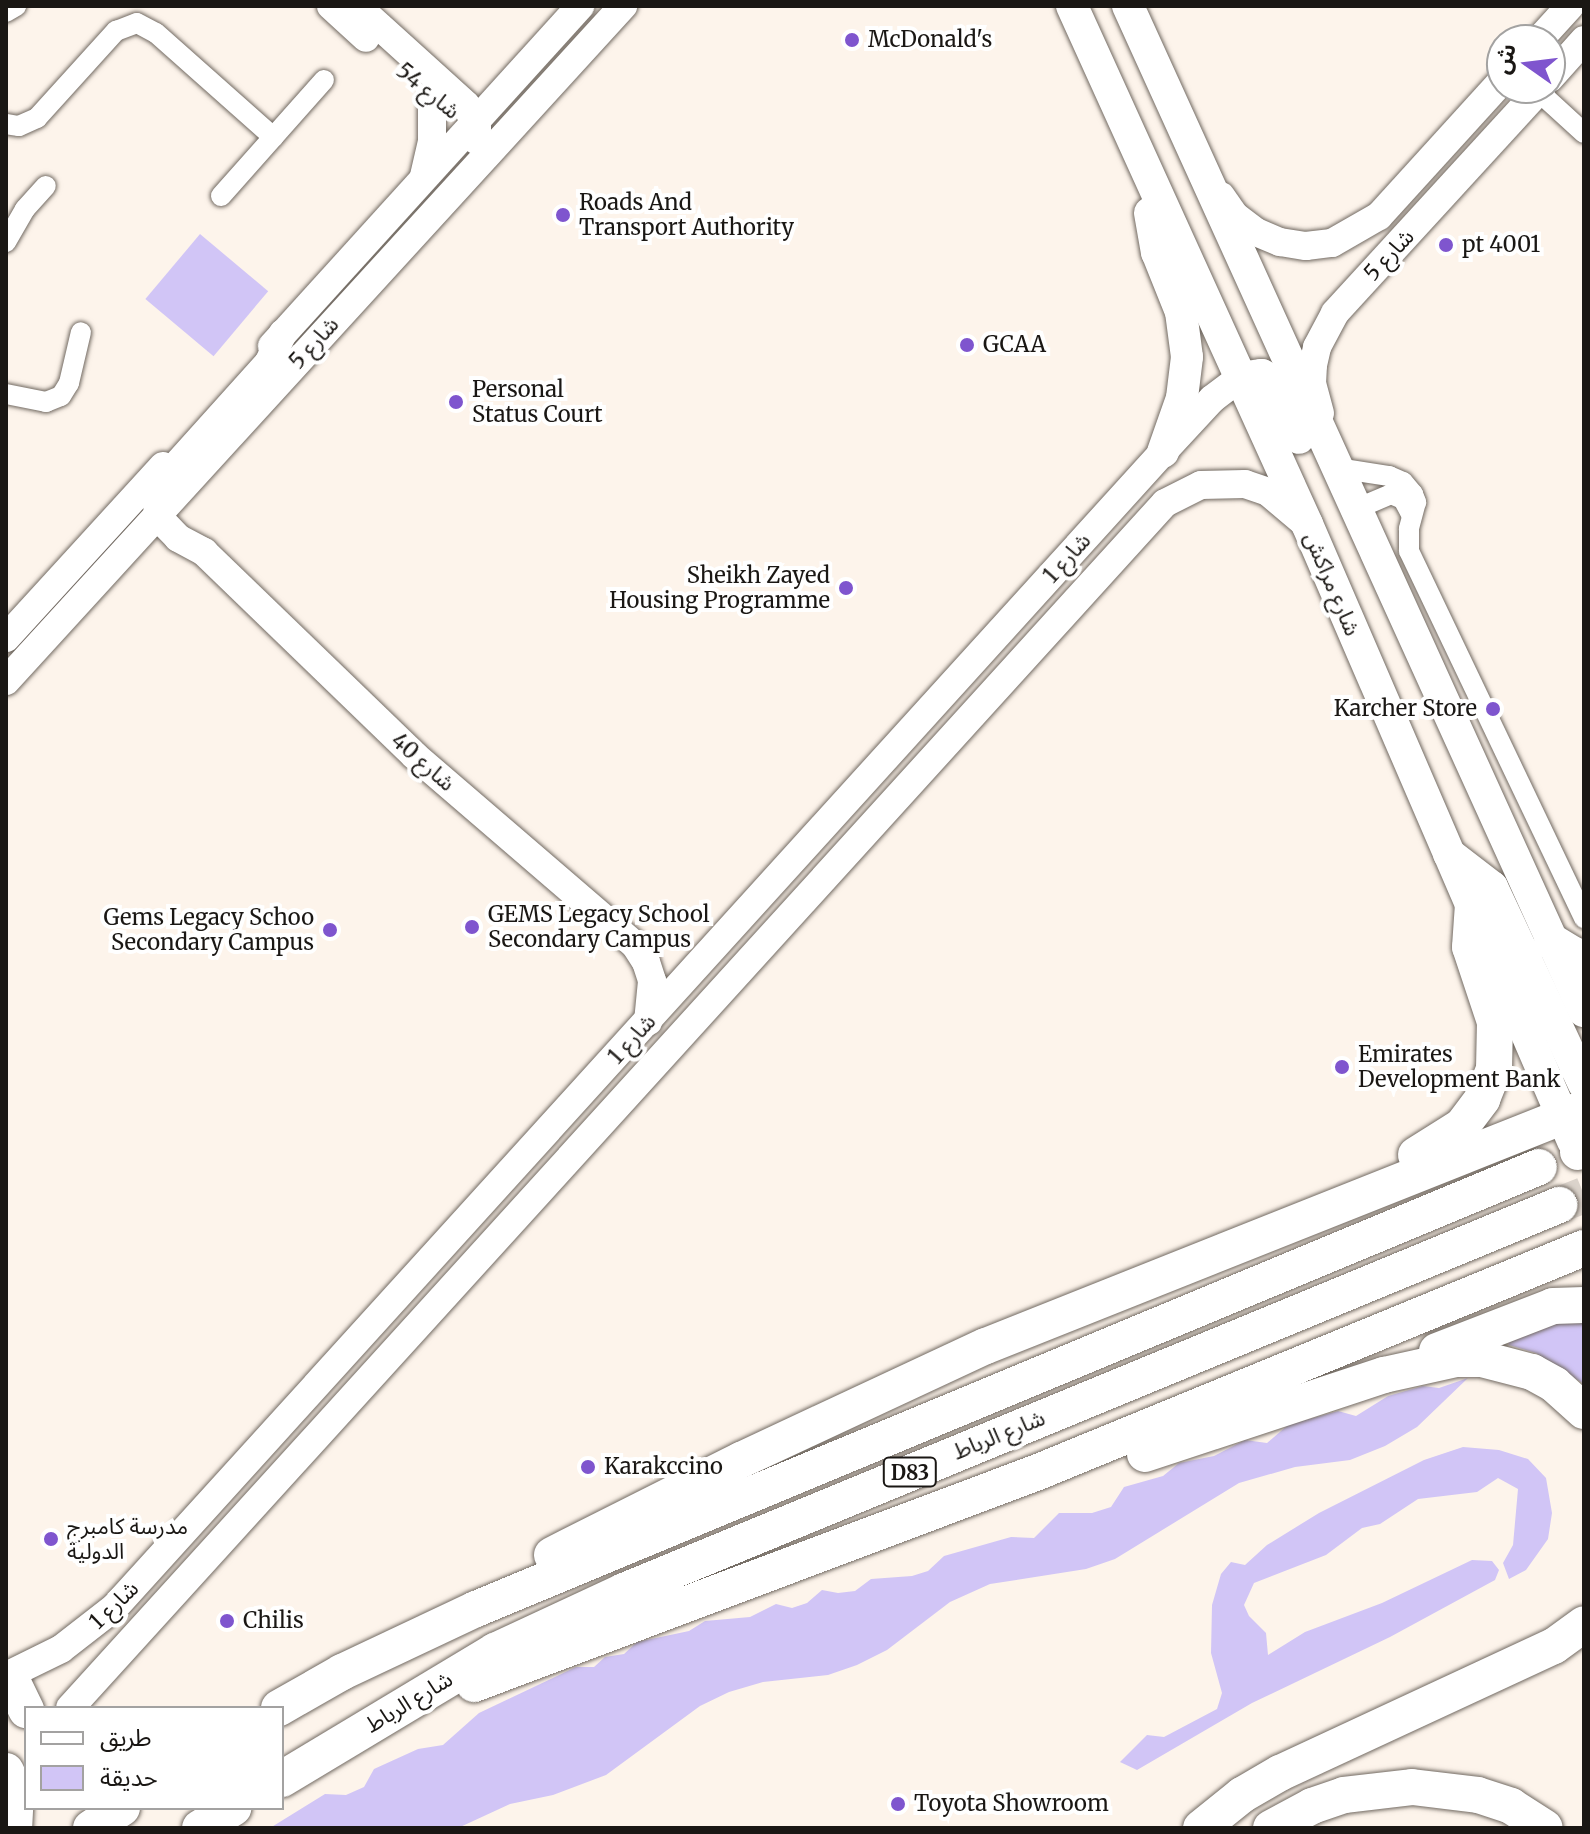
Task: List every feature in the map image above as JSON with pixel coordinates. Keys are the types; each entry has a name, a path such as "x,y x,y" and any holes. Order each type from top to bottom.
{"highway":[{"path":"1358,1199 1397,1165 1462,1126 1490,1084 1497,1038 1491,1007 1470,947 1473,908"},
{"path":"1552,942 1574,955 1584,970"},
{"path":"476,1609 510,1581 573,1543 938,1367 1139,1283 1358,1199 1580,1134"},
{"name":"شارع الرباط","path":"282,1706 342,1672 476,1609 1539,1167"},
{"name":"شارع الرباط","path":"284,1778 495,1651 624,1591 1559,1205"},
{"path":"379,1720 1038,1472 1584,1248"},
{"path":"1038,1472 1085,1473 1108,1468 1172,1443 1384,1375 1539,1310 1566,1304 1584,1305"},
{"path":"1384,1375 1456,1359 1508,1363 1555,1385 1584,1411"},
{"path":"1201,1828 1242,1795 1280,1773 1554,1646 1584,1624"},
{"path":"6,1678 14,1685 24,1706"},
{"path":"6,1771 16,1792 14,1828"},
{"path":"1271,1828 1312,1806 1378,1789 1445,1789 1511,1806 1545,1828"},
{"path":"91,1828 119,1810"},
{"path":"200,1828 230,1810"}],"main road":[{"name":"شارع مراكش","path":"1072,6 1307,524 1473,908 1580,1134"},
{"path":"1128,6 1584,1011"},
{"path":"1152,186 1152,230 1181,312 1187,357 1182,398 1163,452"},
{"path":"1240,378 1262,375 1272,383 1362,571 1383,600 1409,624"},
{"path":"1449,854 1478,872 1492,887 1584,1084"}],"street":[{"path":"6,12 16,6"},
{"name":"شارع 54","path":"331,6 436,90"},
{"name":"شارع 54","path":"357,6 436,90 456,116 475,123"},
{"name":"شارع 5","path":"6,638 580,6"},
{"name":"شارع 5","path":"6,681 623,6"},
{"path":"1554,24 1570,6"},
{"path":"6,124 19,126 37,118 116,31 137,23 156,33 273,137"},
{"name":"شارع 5","path":"1566,60 1584,40"},
{"path":"424,176 432,141 436,90 487,82 520,60 537,54"},
{"path":"221,196 324,80"},
{"name":"شارع 5","path":"1196,160 1235,216 1256,232 1280,242 1306,246 1332,243 1379,216 1486,99"},
{"name":"شارع 5","path":"1333,460 1312,384 1317,347 1325,329 1335,313 1527,104"},
{"path":"1559,104 1584,133"},
{"path":"324,332 350,293 471,153 477,137 475,123 503,129 513,127"},
{"path":"6,242 25,209 46,186"},
{"path":"6,394 46,402 61,396 69,383 81,332"},
{"path":"158,517 157,502 172,470 269,362 283,333"},
{"name":"شارع 1","path":"6,1678 61,1649 115,1607 1163,452 1212,399 1240,378"},
{"path":"1333,460 1403,482 1416,502 1409,551 1584,918"},
{"path":"192,479 187,499 188,521 204,552"},
{"name":"شارع 1","path":"72,1706 1165,503 1201,485 1245,484 1268,492 1307,524"},
{"path":"1356,509 1391,494 1408,503 1412,518"},
{"name":"شارع 40","path":"158,517 178,538 204,552 414,755 635,945 646,962 652,981 648,1022"},
{"path":"635,945 682,983 710,990 724,987"},
{"path":"207,1556 198,1544 199,1536 290,1436 314,1401 322,1382"}],"green space":[{"path":"200,234 268,291 214,356 145,299"},
{"path":"1558,1320 1584,1322 1584,1384 1536,1353 1509,1345 1507,1339"},
{"path":"1468,1378 1417,1427 1385,1446 1350,1460 1295,1467 1239,1483 1115,1559 1086,1569 990,1584 950,1602 887,1650 857,1665 828,1675 763,1682 729,1692 700,1706 606,1775 553,1795 510,1804 458,1828 270,1828 325,1794 346,1795 364,1787 374,1769 418,1749 443,1745 479,1713 576,1667 594,1667 605,1657 624,1654 637,1642 689,1631 705,1621 750,1617 776,1604 792,1608 807,1603 822,1590 838,1593 855,1591 871,1579 912,1576 928,1571 944,1556 1011,1537 1034,1538 1059,1513 1092,1513 1111,1507 1124,1487 1163,1476 1179,1463 1214,1456 1245,1440 1267,1443 1288,1425 1338,1411 1356,1416 1388,1396 1423,1386 1439,1388"},
{"path":"1463,1447 1499,1450 1528,1459 1546,1478 1552,1513 1548,1539 1526,1570 1509,1579 1503,1563 1513,1545 1518,1489 1498,1478 1477,1492 1418,1499 1380,1524 1362,1528 1326,1555 1254,1583 1244,1605 1249,1616 1266,1633 1268,1655 1305,1632 1382,1603 1472,1560 1492,1561 1499,1570 1495,1580 1390,1637 1252,1703 1137,1770 1120,1762 1147,1735 1164,1737 1217,1709 1222,1693 1211,1653 1212,1605 1221,1574 1231,1562 1245,1565 1267,1545 1319,1513 1424,1460"}],"tunnel":[{"path":"1559,1205 1584,1195"}],"place":[{"name":"McDonald's","path":"852,40"},
{"name":"Roads And Transport Authority","path":"563,215"},
{"name":"pt 4001","path":"1446,245"},
{"name":"GCAA","path":"967,345"},
{"name":"Personal Status Court","path":"456,402"},
{"name":"Sheikh Zayed Housing Programme","path":"846,588"},
{"name":"Karcher Store","path":"1493,709"},
{"name":"GEMS Legacy School Secondary Campus","path":"472,927"},
{"name":"Gems Legacy Schoo Secondary Campus","path":"330,930"},
{"name":"Emirates Development Bank","path":"1342,1067"},
{"name":"Karakccino","path":"588,1467"},
{"name":"مدرسة كامبرج الدولية","path":"51,1539"},
{"name":"Chilis","path":"227,1621"},
{"name":"Toyota Showroom","path":"898,1804"}]}
